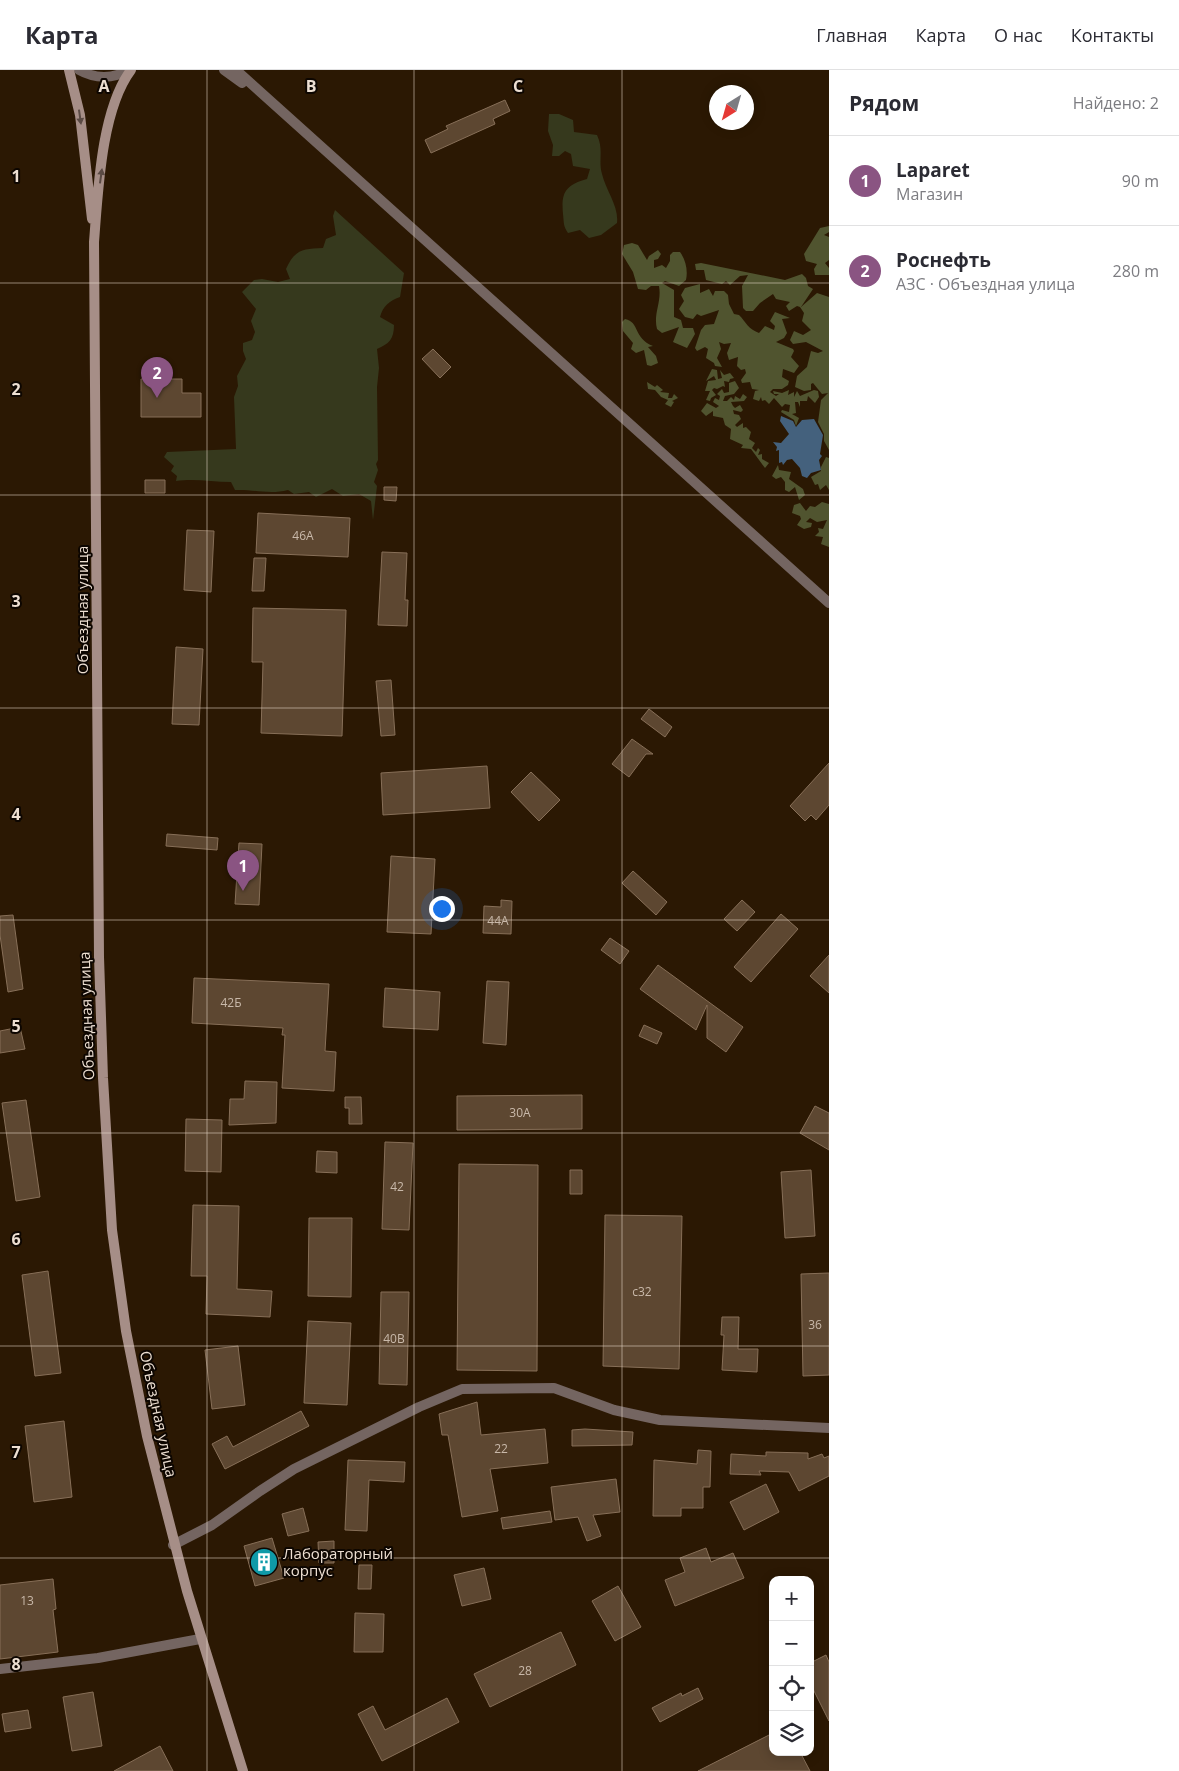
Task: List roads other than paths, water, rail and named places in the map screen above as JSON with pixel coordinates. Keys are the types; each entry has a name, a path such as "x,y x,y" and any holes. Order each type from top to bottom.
{"main road":[{"path":"69,70 80,114 94,242"},
{"path":"94,242 100,178 113,106 130,70"},
{"name":"Объездная улица","path":"94,242 99,957 112,1230 126,1331 148,1441 200,1638 243,1771"}],"street":[{"path":"79,70 100,77 118,75 130,70"},
{"path":"224,70 283,114"},
{"path":"236,70 829,603"},
{"path":"174,1545 212,1525 260,1490 294,1469 419,1407 462,1389 554,1388 614,1410 660,1420 829,1428"},
{"path":"0,1669 98,1658 200,1638"}],"water":[{"path":"781,416 793,421 796,427 802,420 814,419 823,435 820,454 822,456 819,460 821,470 811,473 807,478 802,476 800,468 792,459 787,460 783,465 782,462 779,463 779,450 776,451 777,447 773,442 781,443 789,434 780,421"}],"place":[{"name":"Роснефть","path":"157,398"},
{"name":"Laparet","path":"243,891"},
{"name":"Лабораторный корпус","path":"264,1562"}]}
